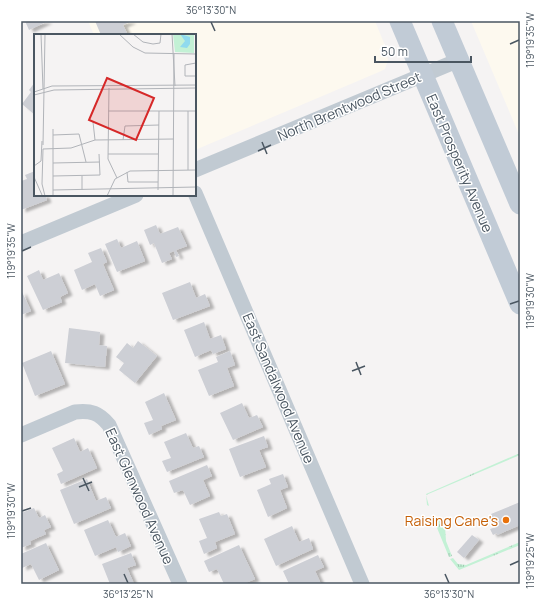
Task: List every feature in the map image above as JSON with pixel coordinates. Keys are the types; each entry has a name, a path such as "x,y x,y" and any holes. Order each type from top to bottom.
{"main road":[{"name":"East Prosperity Avenue","path":"400,21 520,304"},
{"path":"442,21 520,204"}],"street":[{"name":"North Brentwood Street","path":"196,170 459,60"},
{"name":"East Sandalwood Avenue","path":"196,195 362,584"},
{"path":"21,243 134,196"},
{"name":"East Glenwood Avenue","path":"21,435 75,412 95,412 109,425 180,584"}],"shaded area":[{"path":"88,21 375,21 386,48 388,60 385,69 379,72 196,150 196,34 94,34"},
{"path":"471,21 520,21 520,137"}],"green space":[{"path":"520,453 520,455 426,494"},
{"path":"439,519 442,519 445,526 446,541 452,556 449,557 435,523"},
{"path":"520,542 520,545 459,570 450,559 453,558 458,564 466,565"}],"building":[{"path":"25,21 48,21 29,30"},
{"path":"95,21 132,21 123,25 128,34 101,34"},
{"path":"34,83 34,114 22,104 31,92 29,90"},
{"path":"34,171 34,196 45,196 47,200 21,210 21,181 27,179 25,175"},
{"path":"156,225 160,234 178,227 187,246 176,250 179,256 176,257 174,251 169,253 172,259 162,263 154,243 150,245 144,230"},
{"path":"117,239 121,248 137,241 145,261 117,272 105,244"},
{"path":"101,248 107,262 103,264 114,290 100,296 95,284 82,290 74,270 92,262 88,253"},
{"path":"39,270 43,280 59,273 68,293 60,297 62,302 43,310 27,276"},
{"path":"190,282 196,298 205,294 210,306 173,320 162,293"},
{"path":"21,292 31,311 21,315"},
{"path":"204,322 210,339 221,335 226,349 213,354 211,350 195,357 184,330"},
{"path":"69,328 100,332 99,345 107,346 105,367 65,363"},
{"path":"138,341 157,356 135,383 119,370 124,363 116,357 127,343 133,348"},
{"path":"51,351 65,384 35,396 22,363"},
{"path":"230,351 235,365 227,368 234,386 209,396 198,370 218,362 216,357"},
{"path":"164,393 176,420 161,426 162,429 149,435 144,423 153,420 145,402"},
{"path":"242,403 249,418 257,415 263,427 233,440 220,413"},
{"path":"186,433 193,448 199,446 204,457 167,472 162,461 171,458 164,442"},
{"path":"264,436 268,447 259,450 266,467 240,477 229,449"},
{"path":"74,438 80,452 88,448 97,468 61,484 57,474 63,471 52,448"},
{"path":"207,465 212,476 203,480 210,496 190,505 183,490 174,493 169,481"},
{"path":"283,474 288,487 280,490 287,508 268,517 257,490 271,484 269,479"},
{"path":"87,479 96,501 106,497 111,508 74,524 60,490"},
{"name":"Raising Cane's","path":"520,502 520,525 497,535 497,533 493,535 490,529 496,527 491,514"},
{"path":"34,508 39,518 45,515 51,527 44,530 46,534 30,541 31,544 21,548 21,513"},
{"path":"219,512 221,516 227,514 235,534 215,542 217,548 204,554 199,541 207,538 199,519"},
{"path":"108,520 116,537 125,533 131,546 118,552 116,547 95,556 84,530"},
{"path":"292,526 299,542 309,538 313,549 276,566 264,539"},
{"path":"472,535 479,540 464,558 457,552"},
{"path":"46,543 59,570 39,580 31,564 22,568 21,554"},
{"path":"239,545 255,579 243,584 224,584 217,569 209,572 204,561"},
{"path":"131,553 136,565 127,568 134,584 110,584 102,564"},
{"path":"318,555 324,567 315,571 321,584 289,584 283,571"}],"place":[{"name":"Raising Cane's","path":"506,520"}]}
